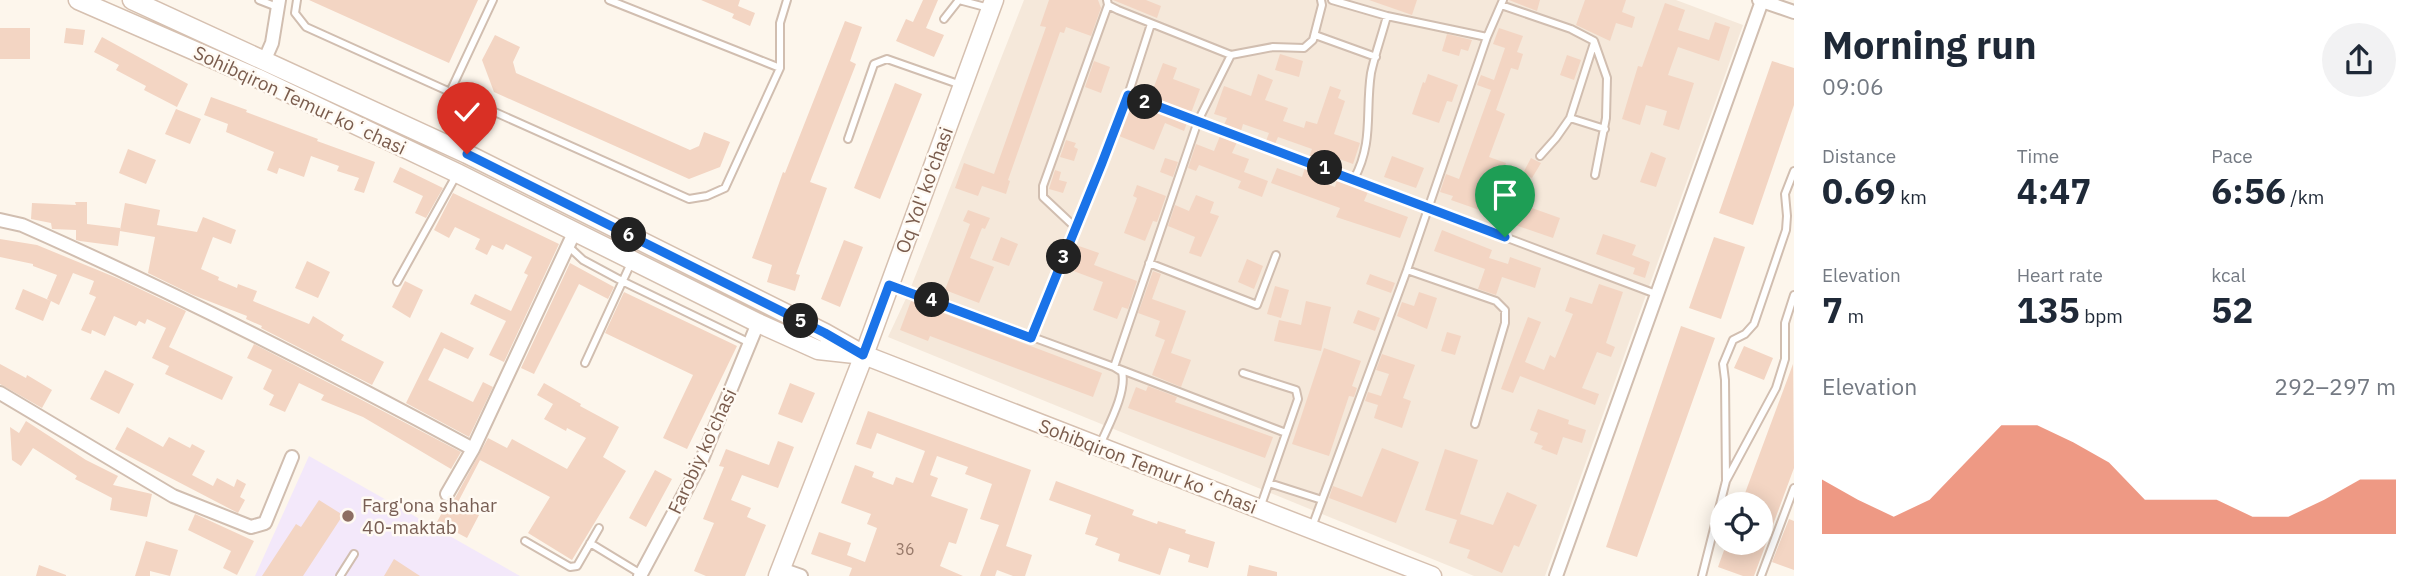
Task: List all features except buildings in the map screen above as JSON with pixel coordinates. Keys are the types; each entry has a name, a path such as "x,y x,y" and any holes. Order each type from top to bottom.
{"main road":[{"name":"Sohibqiron Temur koʻchasi","path":"78,0 257,78 457,173 571,239 632,261 818,350 863,355"},
{"name":"Sohibqiron Temur koʻchasi","path":"132,0 467,154 825,333 863,355 1432,576"},
{"name":"Oq Yol' ko'chasi","path":"779,572 993,4"}],"street":[{"path":"1556,576 1658,295 1760,0 1794,12"},
{"path":"265,59 272,43 279,4"},
{"path":"0,220 22,225 147,281 331,372 473,449"},
{"path":"447,494 473,449 571,239"},
{"name":"Farobiy ko'chasi","path":"640,575 700,464 758,323"},
{"path":"0,393 173,496 251,527 265,523 292,457"},
{"path":"779,572 801,576"}],"lane":[{"path":"259,0 279,4"},
{"path":"297,0 295,13 306,27 689,199 725,188 780,68 780,23 787,0"},
{"path":"450,92 493,0"},
{"path":"609,0 780,68"},
{"path":"944,19 959,0 993,4"},
{"path":"1076,228 1043,197 1043,186 1108,2 1151,24 1231,55 1273,47 1304,48 1314,40 1321,0"},
{"path":"1332,0 1387,16 1487,37"},
{"path":"1311,529 1407,270 1487,37 1502,2 1572,29 1594,41 1606,78 1605,129 1595,175"},
{"path":"1354,179 1367,148 1371,74 1387,16"},
{"path":"1031,338 1128,95 1151,24"},
{"path":"1315,35 1376,57"},
{"path":"1540,156 1570,118 1594,41"},
{"path":"1114,367 1198,121 1231,55"},
{"path":"848,139 874,64 887,59 963,86"},
{"path":"1128,95 1658,295"},
{"path":"1570,118 1605,129"},
{"path":"1726,481 1723,364 1732,340 1745,334 1754,324 1791,217 1785,194 1794,170"},
{"path":"397,282 457,173"},
{"path":"571,239 583,260 750,343"},
{"path":"1149,263 1257,305 1276,255"},
{"path":"585,363 632,261"},
{"path":"1407,270 1496,301 1505,310 1505,323 1475,424"},
{"path":"889,285 1286,433"},
{"path":"1702,576 1726,481 1776,388 1785,359 1785,323 1794,295"},
{"path":"1100,447 1122,390 1122,372 1114,367"},
{"path":"1243,373 1296,390 1298,399 1260,509"},
{"path":"1269,483 1322,500"},
{"path":"1761,576 1794,488"},
{"path":"525,541 570,568 577,566 598,528"},
{"path":"590,543 640,575"},
{"path":"342,575 355,554"}],"shaded area":[{"path":"1024,0 1676,0 1743,25 1545,576 1474,576 888,337 909,292"},
{"name":"Farg'ona shahar 40-maktab","path":"309,456 520,576 255,576"}],"place":[{"name":"Farg'ona shahar 40-maktab","path":"348,516"}],"route":[{"path":"467,154 825,333 863,355 889,285 1031,338 1128,95 1505,237"}]}
